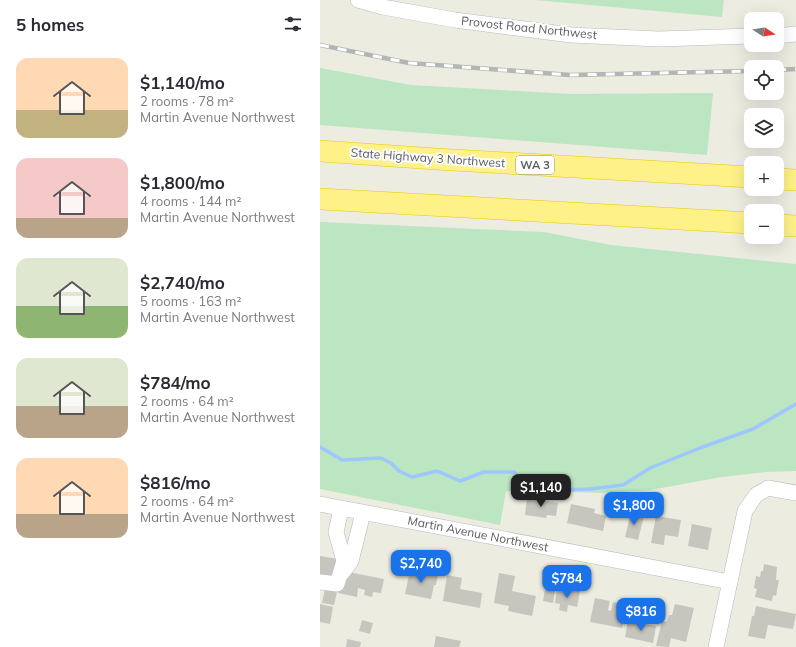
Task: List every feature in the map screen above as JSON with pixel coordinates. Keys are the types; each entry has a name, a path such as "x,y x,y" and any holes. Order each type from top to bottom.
{"highway":[{"name":"State Highway 3 Northwest","path":"320,151 744,177"},
{"path":"784,179 796,180"},
{"path":"320,199 744,224"},
{"path":"784,225 796,226"}],"street":[{"name":"Provost Road Northwest","path":"358,0 383,7 455,20 571,35 658,39 744,36"},
{"path":"784,35 796,34"},
{"path":"716,647 746,511 756,495 768,488 796,493"},
{"name":"Martin Avenue Northwest","path":"320,504 730,582"},
{"path":"321,582 337,584 344,561 336,532 341,509"},
{"path":"339,576 351,561 363,513"}],"green space":[{"path":"536,0 724,0 722,17"},
{"path":"320,68 411,85 573,94 713,93 707,155 320,125"},
{"path":"320,222 544,232 611,245 796,264 796,471 766,472 722,477 650,490 605,493 506,491 500,525 320,489"}],"building":[{"path":"527,498 558,503 556,516 547,515 546,518 525,515"},
{"path":"571,504 595,509 594,513 606,516 603,531 567,523"},
{"path":"631,513 644,516 638,540 625,537"},
{"path":"656,516 681,520 678,537 665,535 664,545 651,543"},
{"path":"692,524 712,528 708,550 688,546"},
{"path":"320,556 338,559 334,578 320,575"},
{"path":"764,564 777,567 776,580 779,580 776,596 773,595 772,601 755,597 757,589 754,588 756,576 760,577"},
{"path":"410,570 426,573 426,571 438,574 431,599 405,594"},
{"path":"348,572 384,579 381,593 373,592 372,597 364,595 365,590 358,588 357,597 338,593 340,583 345,584"},
{"path":"499,573 515,576 512,591 536,596 532,616 508,611 509,606 494,603"},
{"path":"447,575 462,578 460,589 482,593 480,608 443,601"},
{"path":"557,588 580,591 577,607 568,605 567,612 559,610 560,604 555,603"},
{"path":"325,589 337,592 334,605 322,603"},
{"path":"545,589 555,591 553,603 543,601"},
{"path":"595,598 610,601 608,610 611,611 613,602 627,605 622,628 590,622"},
{"path":"320,604 333,607 330,624 320,622"},
{"path":"675,604 694,608 686,642 671,638 669,647 656,646 662,621 667,622 669,615 672,615"},
{"path":"756,606 796,614 793,629 768,625 765,639 748,636 752,616 754,616"},
{"path":"362,620 373,623 370,634 359,631"},
{"path":"628,621 656,626 653,643 625,637"},
{"path":"436,636 461,641 459,647 434,647"},
{"path":"347,639 361,642 360,647 346,647"}],"waterway":[{"path":"320,447 342,460 381,458 391,463 399,471 412,477 437,471 460,481 484,472 514,472 523,482 545,490 590,489 623,485 650,468 753,429 796,404"}],"railway":[{"path":"320,45 409,63 570,75 744,71"},
{"path":"784,70 796,69"}]}
